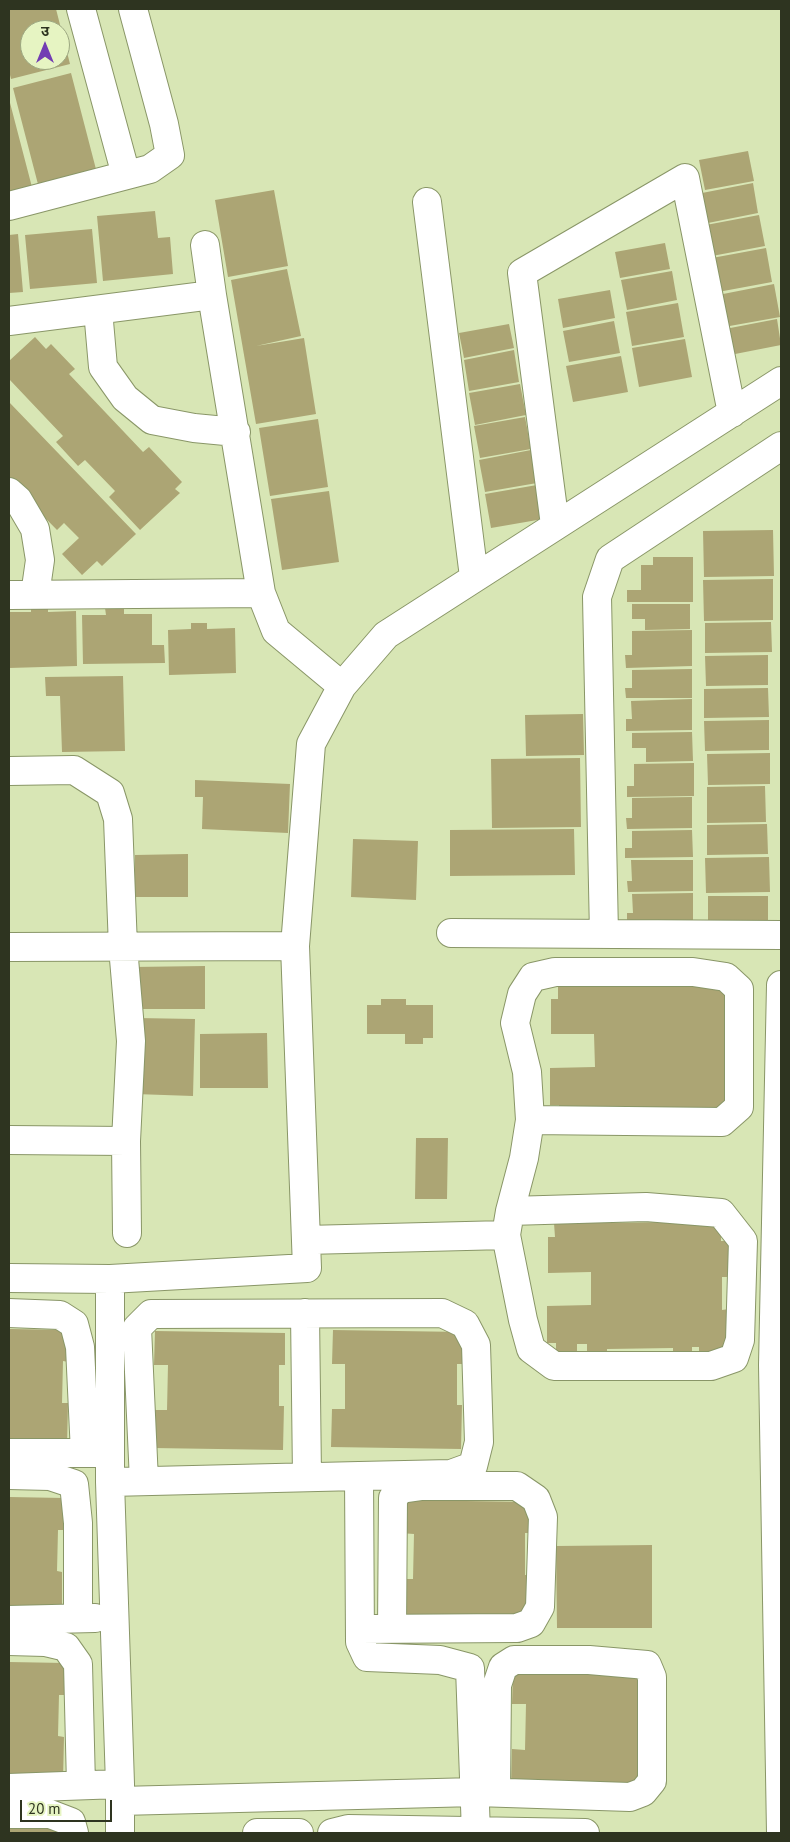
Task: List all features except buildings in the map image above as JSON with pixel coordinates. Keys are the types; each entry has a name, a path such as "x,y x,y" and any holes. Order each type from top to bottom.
{"street":[{"path":"81,9 126,175"},
{"path":"9,206 150,169 170,154 164,124 133,9"},
{"path":"555,525 522,273 685,178 732,413"},
{"path":"428,202 474,577"},
{"path":"205,245 261,593 276,631 342,686"},
{"path":"9,320 212,295"},
{"path":"98,310 103,368 125,398 152,420 194,428 236,432"},
{"path":"9,1278 110,1279 307,1268 295,946 311,744 342,686 386,634 781,381"},
{"path":"604,934 597,597 610,559 781,446"},
{"path":"9,492 18,500 35,529 40,560 22,595 261,593"},
{"path":"9,771 74,770 110,793 118,819 123,947 131,1041 126,1141 127,1233"},
{"path":"451,933 781,936"},
{"path":"9,947 295,946"},
{"path":"306,1240 508,1223 646,1207 721,1213 744,1241 740,1340 734,1358 711,1366 554,1366 531,1349 523,1320 508,1223 524,1158 530,1120 527,1072 515,1023 522,994 533,977 555,972 693,972 726,977 739,989 739,1107 722,1122 530,1120"},
{"path":"781,985 778,1274 773,1365 781,1833"},
{"path":"9,1140 126,1141"},
{"path":"97,1453 110,1279"},
{"path":"9,1313 60,1315 74,1324 80,1347 97,1453 110,1482 120,1833"},
{"path":"305,1313 307,1478"},
{"path":"110,1482 451,1474 473,1466 479,1442 476,1346 465,1324 442,1313 151,1314 137,1328 144,1481"},
{"path":"9,1453 97,1453"},
{"path":"9,1476 50,1476 74,1484 78,1523 78,1618"},
{"path":"359,1476 360,1642 367,1657 440,1660 470,1668 486,1792"},
{"path":"360,1629 517,1628 531,1623 540,1607 541,1597 543,1517 536,1499 517,1486 422,1486 401,1489 393,1498 392,1628"},
{"path":"9,1620 114,1617"},
{"path":"9,1641 45,1642 66,1647 78,1664 81,1785"},
{"path":"9,1788 81,1785 120,1792 301,1796 486,1792 630,1797 643,1792 652,1781 652,1677 647,1665 589,1660 514,1660 503,1667 497,1685 486,1792 476,1831"},
{"path":"257,1833 299,1833 301,1796"},
{"path":"9,1814 50,1814 71,1822 74,1833"},
{"path":"332,1833 348,1829 585,1833"}]}
